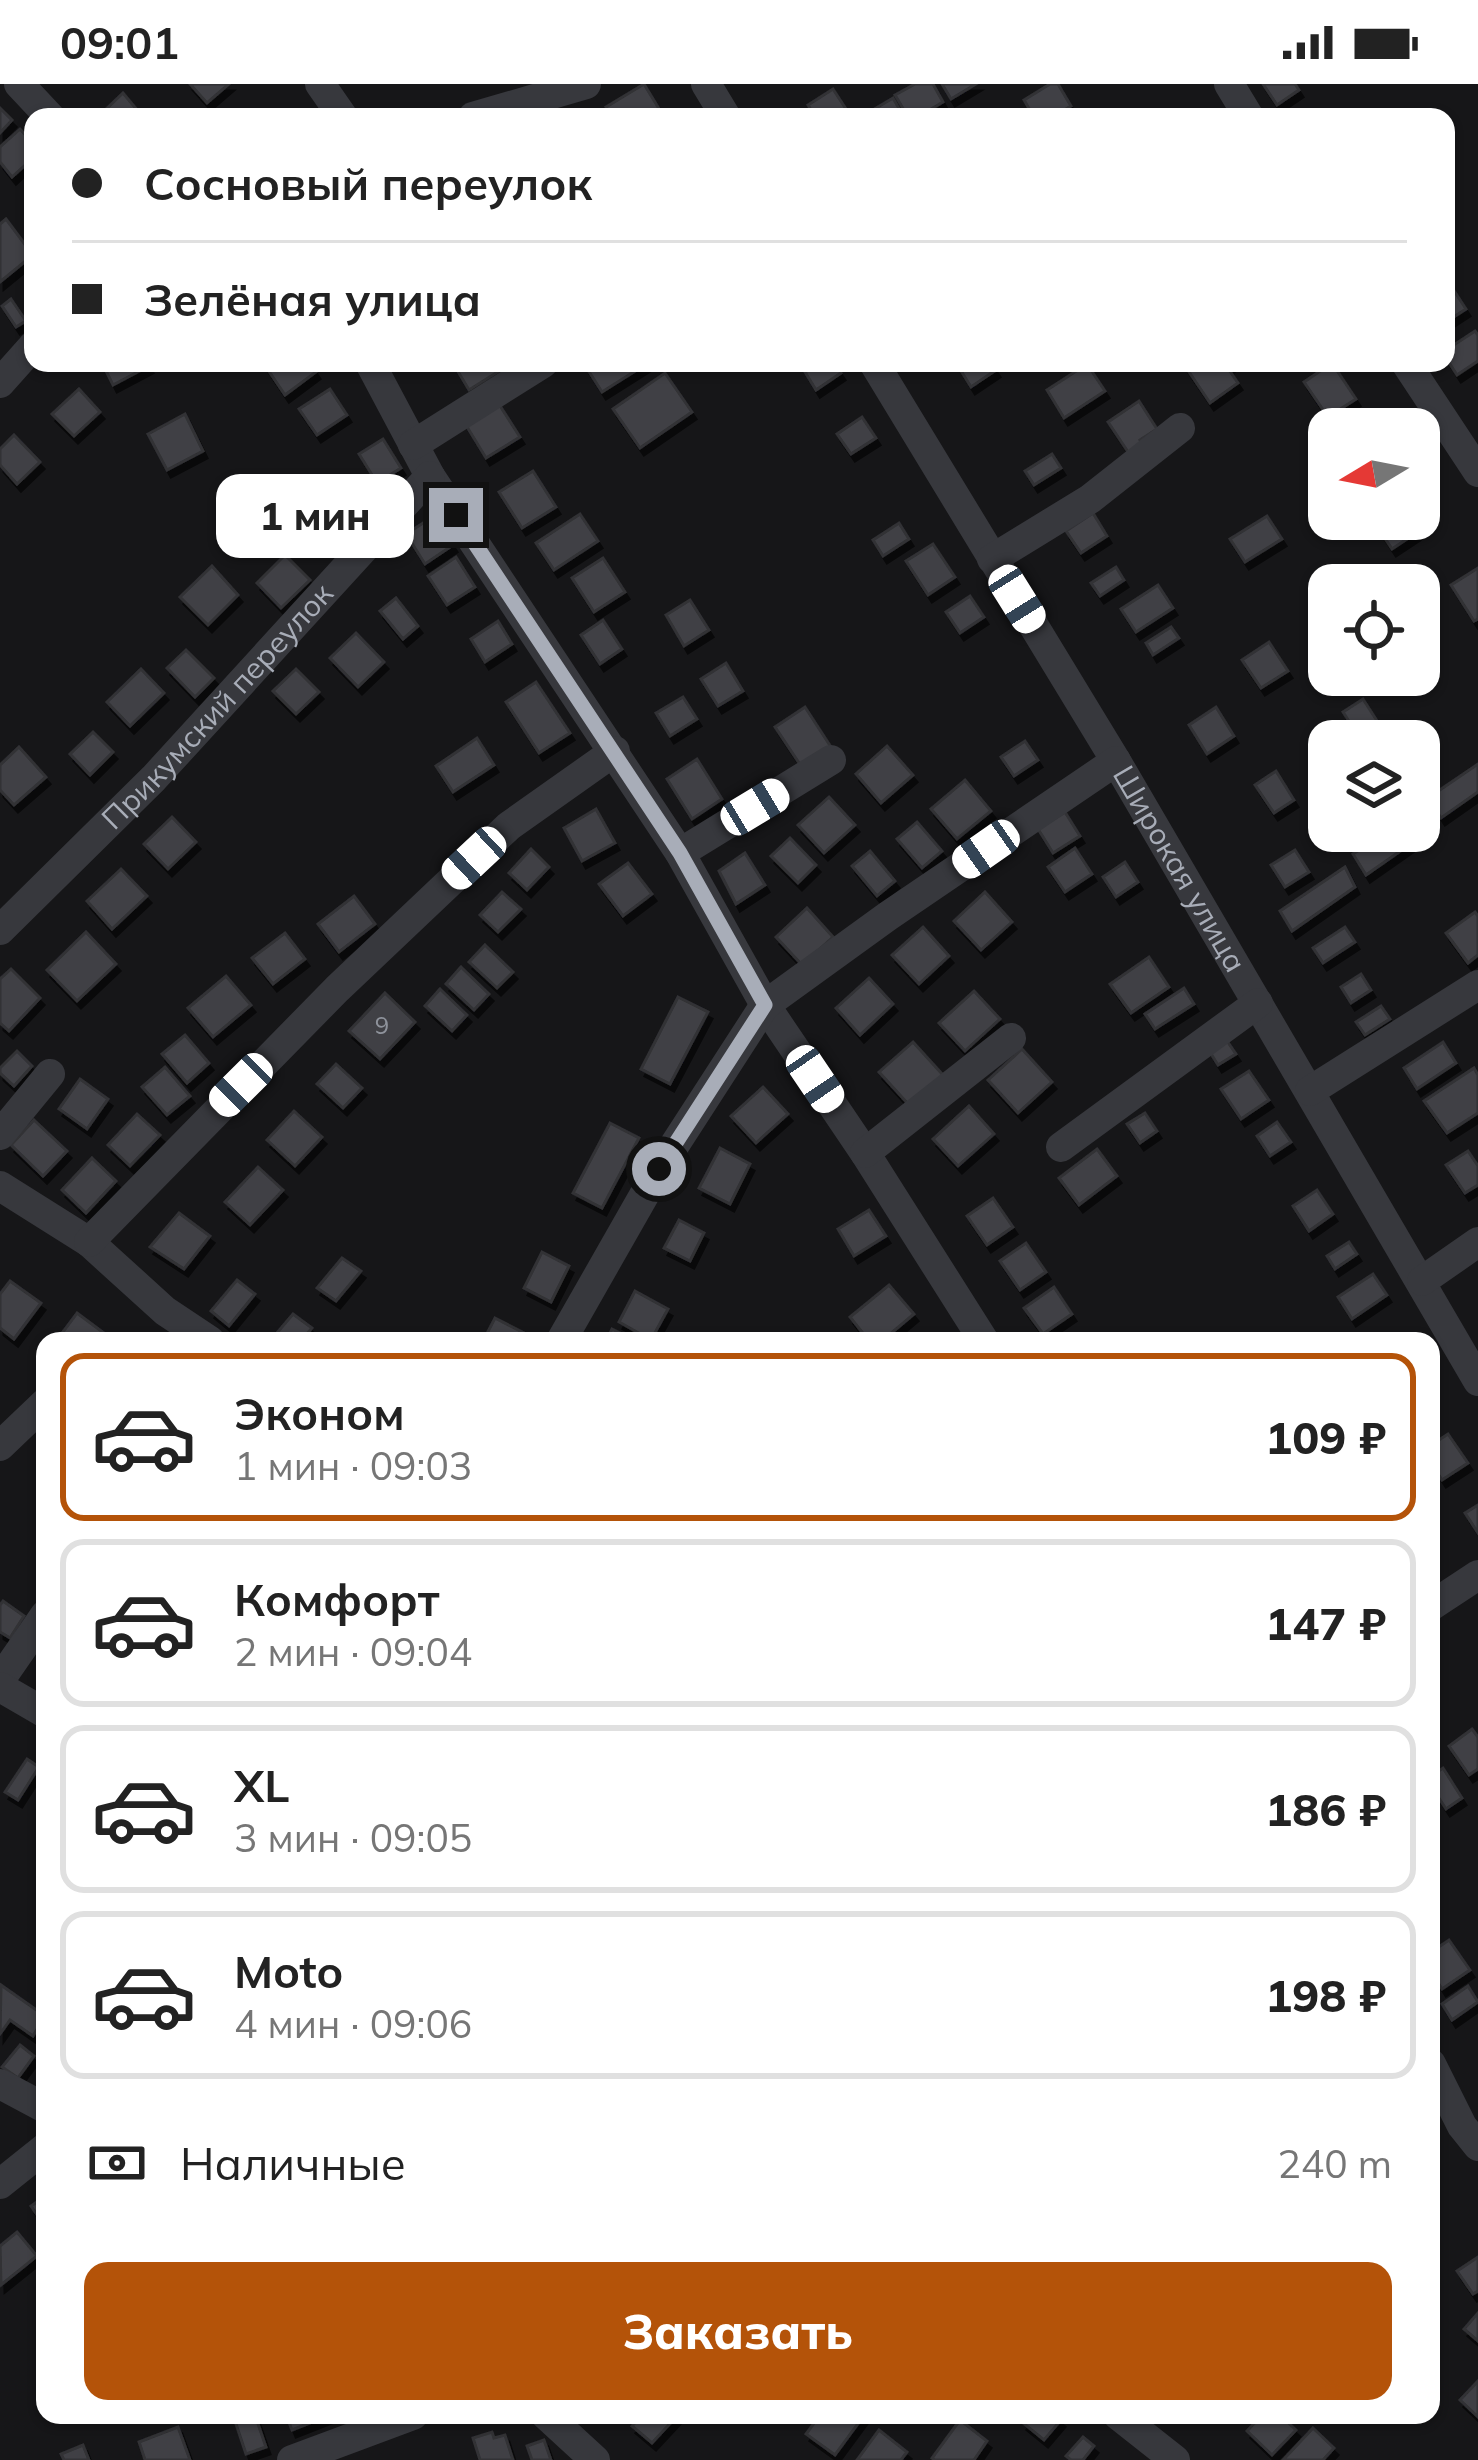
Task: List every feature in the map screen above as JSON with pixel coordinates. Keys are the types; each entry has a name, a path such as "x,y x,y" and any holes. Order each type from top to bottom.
{"street":[{"path":"19,84 42,108"},
{"path":"504,108 586,84"},
{"path":"0,383 24,356"},
{"path":"375,372 430,476 615,751 680,853 765,1005 978,1332"},
{"path":"413,445 529,372"},
{"name":"Широкая улица","path":"879,372 1115,760 1478,1381"},
{"path":"1412,372 1478,472"},
{"path":"992,559 1090,499 1180,428"},
{"name":"Прикумский переулок","path":"0,930 154,778 430,476"},
{"path":"89,1243 337,989 508,826 615,751"},
{"path":"680,853 831,760"},
{"path":"566,1332 659,1169 765,1005 1115,760"},
{"path":"1310,1090 1478,985"},
{"path":"1061,1147 1258,1003"},
{"path":"865,1153 1011,1038"},
{"path":"0,1135 50,1074"},
{"path":"0,1186 89,1243 165,1311 196,1332"},
{"path":"1422,1281 1478,1242"},
{"path":"0,1446 36,1412"},
{"path":"1440,1600 1478,1575"},
{"path":"36,1629 0,1683 36,1707"},
{"path":"1440,2078 1473,2130"},
{"path":"0,2084 36,2103"},
{"path":"0,2184 36,2154"},
{"path":"292,2460 389,2424"},
{"path":"556,2424 596,2460"},
{"path":"1129,2424 1175,2460"}],"building":[{"path":"190,84 229,84 207,103"},
{"path":"644,84 659,108 607,108"},
{"path":"915,84 933,84 943,102 933,108 903,108 895,95"},
{"path":"942,84 976,84 951,99"},
{"path":"1058,84 1071,106 1029,108 1024,100"},
{"path":"1263,84 1295,84 1299,90 1277,105"},
{"path":"833,89 845,108 810,108"},
{"path":"123,93 136,108 107,108"},
{"path":"893,98 899,108 876,108"},
{"path":"0,108 12,120 0,133"},
{"path":"20,129 24,133 24,166 12,177 0,162 0,147"},
{"path":"6,219 24,243 24,262 0,282 0,224"},
{"path":"1455,292 1466,309 1455,316"},
{"path":"11,299 24,322 16,327 2,306"},
{"path":"1475,331 1478,335 1478,361 1457,375 1455,372 1455,344"},
{"path":"106,372 138,372 113,385"},
{"path":"269,372 316,372 285,395"},
{"path":"458,372 498,372 469,390"},
{"path":"589,372 634,372 602,392"},
{"path":"805,372 840,372 841,373 816,390"},
{"path":"962,372 993,372 971,387"},
{"path":"1075,372 1092,372 1105,391 1064,418 1047,390"},
{"path":"1189,372 1230,372 1238,383 1210,403"},
{"path":"1319,372 1338,372 1356,399 1342,408 1322,408 1304,382"},
{"path":"665,373 692,412 640,448 613,409"},
{"path":"79,389 100,412 74,436 52,414"},
{"path":"330,389 347,415 317,435 299,409"},
{"path":"497,401 520,437 486,458 464,422"},
{"path":"1139,401 1157,429 1140,440 1145,449 1132,458 1108,422"},
{"path":"185,414 203,451 167,470 148,434"},
{"path":"862,417 876,438 851,454 837,434"},
{"path":"14,435 40,462 17,484 0,465 0,449"},
{"path":"383,439 401,468 377,483 359,454"},
{"path":"1052,454 1061,468 1034,485 1025,471"},
{"path":"533,471 556,507 522,528 499,492"},
{"path":"301,488 328,531 308,544 280,502"},
{"path":"1093,513 1107,536 1081,553 1066,531"},
{"path":"580,514 598,541 554,570 536,543"},
{"path":"434,516 453,545 425,564 406,534"},
{"path":"1267,516 1282,539 1245,562 1230,539"},
{"path":"260,520 273,535 256,549 244,534"},
{"path":"899,523 909,539 883,556 873,540"},
{"path":"933,544 955,577 928,595 906,561"},
{"path":"285,555 310,580 281,608 257,583"},
{"path":"456,557 475,587 447,605 428,576"},
{"path":"603,558 625,592 594,612 572,578"},
{"path":"212,566 238,595 208,625 180,597"},
{"path":"1116,567 1124,580 1100,596 1091,583"},
{"path":"1478,568 1478,619 1474,621 1451,585"},
{"path":"1158,585 1173,608 1136,632 1121,609"},
{"path":"970,596 984,617 960,633 946,612"},
{"path":"396,598 418,626 403,639 380,611"},
{"path":"690,600 709,630 684,646 666,615"},
{"path":"603,620 622,649 600,664 581,635"},
{"path":"498,621 512,644 485,662 471,639"},
{"path":"1171,627 1179,638 1153,655 1146,643"},
{"path":"356,633 384,662 358,687 330,658"},
{"path":"1269,642 1288,671 1261,688 1242,660"},
{"path":"186,650 214,678 195,697 167,668"},
{"path":"726,663 743,691 718,706 701,679"},
{"path":"141,669 164,693 130,726 107,702"},
{"path":"296,669 319,692 296,714 273,691"},
{"path":"536,682 570,733 539,753 506,702"},
{"path":"683,697 697,719 670,736 656,713"},
{"path":"1363,699 1376,720 1348,720 1343,712"},
{"path":"805,707 831,747 801,766 775,727"},
{"path":"1216,707 1234,736 1207,754 1189,725"},
{"path":"93,732 113,752 90,775 70,754"},
{"path":"477,738 494,765 453,792 436,766"},
{"path":"1025,741 1038,760 1014,776 1001,757"},
{"path":"887,746 913,775 881,803 856,774"},
{"path":"19,747 46,777 14,805 0,790 0,765"},
{"path":"697,759 722,799 692,819 667,779"},
{"path":"1478,764 1478,792 1441,818 1440,790"},
{"path":"1276,771 1294,800 1274,813 1255,785"},
{"path":"965,780 991,811 957,839 931,809"},
{"path":"829,797 855,825 824,853 798,825"},
{"path":"596,809 615,843 582,861 564,828"},
{"path":"1065,812 1080,836 1053,853 1038,829"},
{"path":"172,817 196,842 168,869 144,844"},
{"path":"917,822 942,851 922,868 897,839"},
{"path":"790,838 816,865 798,883 771,856"},
{"path":"1075,848 1092,874 1065,892 1048,867"},
{"path":"531,849 549,867 527,890 509,873"},
{"path":"1295,850 1309,872 1285,887 1271,865"},
{"path":"870,851 895,881 877,896 852,866"},
{"path":"1356,852 1399,852 1366,875"},
{"path":"745,853 765,885 736,904 719,871"},
{"path":"1125,862 1138,882 1116,897 1103,877"},
{"path":"628,863 652,894 623,916 599,884"},
{"path":"1345,867 1355,887 1292,931 1280,911"},
{"path":"121,869 147,896 112,929 87,901"},
{"path":"502,892 521,909 498,932 480,915"},
{"path":"985,892 1012,922 981,950 954,921"},
{"path":"354,896 375,924 339,952 318,924"},
{"path":"807,908 833,937 802,965 776,937"},
{"path":"1475,912 1478,955 1468,963 1446,933"},
{"path":"923,927 949,956 919,984 892,955"},
{"path":"1345,927 1355,942 1323,963 1313,948"},
{"path":"86,932 116,964 77,1001 47,970"},
{"path":"285,933 305,959 273,984 252,958"},
{"path":"485,945 513,972 497,988 469,962"},
{"path":"1149,957 1169,987 1131,1013 1110,984"},
{"path":"461,967 489,994 474,1010 446,984"},
{"path":"11,969 40,998 9,1031 0,1023 0,979"},
{"path":"1361,974 1371,990 1351,1003 1341,987"},
{"path":"226,976 251,1005 213,1037 188,1008"},
{"path":"869,978 893,1004 860,1035 836,1008"},
{"path":"1184,988 1194,1004 1155,1029 1145,1014"},
{"path":"440,989 467,1015 452,1031 425,1006"},
{"path":"974,991 1000,1019 965,1051 939,1023"},
{"path":"385,993 415,1022 380,1059 349,1031"},
{"path":"678,997 708,1012 670,1084 641,1069"},
{"path":"1381,1006 1390,1019 1365,1035 1356,1022"},
{"path":"185,1035 209,1063 187,1083 162,1054"},
{"path":"1223,1035 1236,1054 1218,1065 1206,1046"},
{"path":"913,1042 943,1075 909,1105 879,1072"},
{"path":"1443,1042 1456,1063 1417,1089 1404,1068"},
{"path":"1022,1049 1052,1082 1018,1113 988,1080"},
{"path":"17,1051 32,1066 14,1086 0,1068"},
{"path":"336,1064 362,1088 343,1108 317,1084"},
{"path":"165,1067 190,1096 167,1115 142,1087"},
{"path":"1474,1068 1478,1113 1447,1133 1424,1101"},
{"path":"1249,1071 1269,1100 1241,1119 1221,1089"},
{"path":"80,1079 108,1099 87,1129 59,1109"},
{"path":"763,1087 788,1114 756,1143 731,1116"},
{"path":"969,1106 994,1134 958,1166 933,1139"},
{"path":"294,1111 322,1137 295,1166 267,1140"},
{"path":"1145,1113 1157,1131 1140,1143 1127,1124"},
{"path":"137,1114 160,1135 130,1166 108,1145"},
{"path":"34,1120 67,1151 43,1176 11,1145"},
{"path":"1277,1122 1291,1142 1270,1156 1257,1136"},
{"path":"610,1123 639,1138 602,1208 573,1193"},
{"path":"720,1148 750,1164 730,1204 699,1188"},
{"path":"1097,1149 1117,1176 1079,1205 1059,1178"},
{"path":"1468,1151 1478,1166 1478,1185 1465,1193 1446,1165"},
{"path":"92,1158 116,1181 86,1213 62,1190"},
{"path":"258,1167 283,1190 250,1225 225,1202"},
{"path":"1317,1190 1333,1214 1309,1231 1293,1206"},
{"path":"993,1198 1013,1227 987,1245 967,1216"},
{"path":"869,1210 886,1236 854,1256 838,1229"},
{"path":"179,1213 210,1236 184,1269 150,1247"},
{"path":"679,1220 704,1233 690,1261 664,1248"},
{"path":"1349,1242 1357,1254 1335,1269 1327,1256"},
{"path":"1026,1243 1046,1272 1020,1290 1000,1261"},
{"path":"542,1252 569,1266 551,1302 524,1288"},
{"path":"342,1258 361,1271 336,1301 317,1288"},
{"path":"1373,1274 1387,1295 1352,1319 1338,1297"},
{"path":"237,1280 255,1294 229,1326 211,1311"},
{"path":"10,1281 41,1303 14,1339 0,1328 0,1294"},
{"path":"889,1285 914,1314 893,1332 862,1332 850,1317"},
{"path":"1054,1287 1072,1314 1042,1332 1024,1308"},
{"path":"635,1291 668,1309 655,1332 637,1332 619,1322"},
{"path":"77,1313 103,1332 63,1332"},
{"path":"293,1314 312,1328 309,1332 278,1332"},
{"path":"495,1318 522,1332 488,1332"},
{"path":"1448,1434 1468,1463 1442,1480 1440,1477 1440,1439"},
{"path":"1478,1505 1478,1533 1465,1513"},
{"path":"3,1601 24,1616 10,1638 0,1632"},
{"path":"1472,1729 1478,1737 1478,1769 1469,1775 1449,1746"},
{"path":"27,1759 36,1765 18,1800 5,1792"},
{"path":"1440,1770 1462,1798 1446,1809 1440,1800"},
{"path":"1449,1940 1470,1970 1442,1989 1440,1986 1440,1946"},
{"path":"1,1985 36,2010 36,2031 33,2036 10,2020 0,2034"},
{"path":"1468,1986 1478,2002 1452,2020 1442,2004"},
{"path":"20,2045 34,2056 18,2078 2,2067"},
{"path":"17,2232 36,2255 1,2285 0,2246"},
{"path":"1478,2257 1478,2291 1473,2294 1457,2271"},
{"path":"1478,2313 1478,2341 1464,2329"},
{"path":"1478,2381 1478,2417 1460,2400"},
{"path":"236,2424 258,2424 266,2447 246,2454"},
{"path":"634,2424 670,2424 652,2443"},
{"path":"813,2424 858,2424 835,2455 806,2434"},
{"path":"957,2424 965,2424 987,2441 974,2460 932,2458"},
{"path":"1024,2424 1058,2424 1044,2440"},
{"path":"1254,2424 1290,2424 1296,2430 1272,2455 1247,2431"},
{"path":"178,2427 190,2460 145,2460 139,2442"},
{"path":"1313,2428 1334,2448 1323,2460 1283,2460"},
{"path":"879,2430 907,2452 901,2460 857,2460"},
{"path":"492,2432 494,2438 505,2435 513,2460 480,2460 473,2438"},
{"path":"1083,2437 1094,2446 1083,2460 1071,2460 1066,2456"},
{"path":"544,2440 551,2460 532,2460 527,2446"},
{"path":"83,2445 89,2460 64,2460 61,2454"}],"route":[{"path":"456,515 680,853 765,1005 659,1169"}]}
